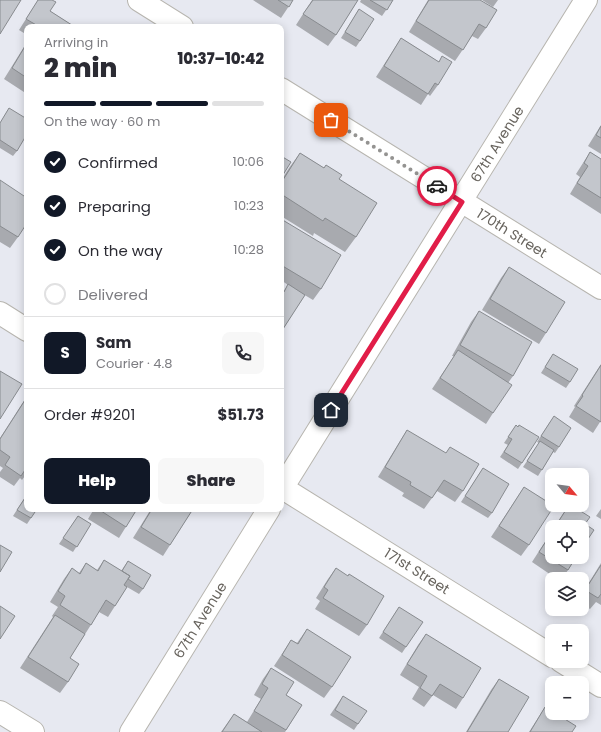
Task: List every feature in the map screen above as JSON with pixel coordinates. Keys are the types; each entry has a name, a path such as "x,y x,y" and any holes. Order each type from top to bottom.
{"street":[{"path":"139,0 177,24"},
{"name":"67th Avenue","path":"284,483 462,202 586,0"},
{"name":"170th Street","path":"284,91 601,288"},
{"path":"0,313 24,328"},
{"name":"171st Street","path":"284,490 545,652"},
{"name":"67th Avenue","path":"131,732 267,512"},
{"path":"572,668 601,686"},
{"path":"0,712 32,732"}],"building":[{"path":"0,0 21,0 0,34"},
{"path":"38,0 52,0 56,2 50,11 70,24 35,24 26,19"},
{"path":"278,0 293,0 289,7"},
{"path":"313,0 358,0 336,35 303,14"},
{"path":"370,0 393,0 387,10"},
{"path":"429,0 480,0 497,10 486,28 479,24 463,50 416,21"},
{"path":"359,9 374,19 360,41 345,32"},
{"path":"401,38 439,62 442,56 452,62 438,85 435,83 428,94 384,66"},
{"path":"24,48 24,76 12,68"},
{"path":"9,108 24,117 24,139 17,151 0,140 0,123"},
{"path":"601,126 601,138 596,135"},
{"path":"590,152 601,159 601,198 577,183 588,166 584,163"},
{"path":"300,153 324,168 326,165 342,175 339,179 377,203 356,237 325,218 323,221 284,196 284,178"},
{"path":"284,158 291,162 284,173"},
{"path":"0,180 24,196 24,228 18,237 0,226"},
{"path":"284,221 341,255 321,289 284,267"},
{"path":"509,267 565,302 546,333 490,299"},
{"path":"288,284 305,295 284,327 284,292"},
{"path":"479,311 532,342 513,376 460,345"},
{"path":"458,350 512,385 493,413 440,378"},
{"path":"553,354 578,369 570,382 545,367"},
{"path":"601,365 601,422 576,406"},
{"path":"0,371 22,384 0,419"},
{"path":"24,402 24,472 21,476 5,465 10,457 0,450 0,439"},
{"path":"554,416 571,428 559,447 541,436"},
{"path":"516,425 518,427 519,425 539,437 522,463 504,452 512,439 508,437"},
{"path":"407,430 446,453 450,447 479,464 463,491 444,480 432,498 410,485 411,482 385,467"},
{"path":"540,441 554,450 542,470 527,461"},
{"path":"483,468 509,484 492,513 465,496"},
{"path":"524,487 545,500 545,512 550,512 529,545 499,526"},
{"path":"24,500 24,512 35,512 31,518 17,510"},
{"path":"103,512 135,512 126,527"},
{"path":"150,512 191,512 170,545 141,527"},
{"path":"565,512 582,512 590,517 588,520 559,520"},
{"path":"78,516 91,524 77,547 63,538"},
{"path":"589,527 594,530 589,538"},
{"path":"545,543 545,556 539,552"},
{"path":"0,545 12,552 0,572"},
{"path":"104,560 130,576 124,585 127,587 115,606 106,600 91,625 60,605 65,596 58,591 72,568 80,574 86,563 98,571"},
{"path":"128,561 151,575 143,589 128,579 130,576 122,571"},
{"path":"558,564 572,564 568,570"},
{"path":"601,565 601,594 598,598 589,592 589,584"},
{"path":"336,568 348,576 349,574 384,596 367,625 323,598 328,590 324,587"},
{"path":"0,606 15,616 0,639"},
{"path":"399,607 423,622 406,647 383,632"},
{"path":"55,615 85,634 70,658 79,664 68,682 28,657"},
{"path":"307,629 351,657 332,687 282,655 291,640 298,644"},
{"path":"426,634 481,668 463,698 440,684 432,696 420,688 427,676 407,664"},
{"path":"271,668 294,682 286,695 302,705 286,730 254,711 268,688 262,684"},
{"path":"499,679 529,697 508,732 467,732"},
{"path":"343,696 367,711 358,724 335,710"},
{"path":"545,707 545,720 566,720 576,726 572,732 530,732"},
{"path":"234,714 262,732 222,732"}],"way so far":[{"path":"331,120 437,186"}],"route":[{"path":"331,410 462,202 437,186"}]}
